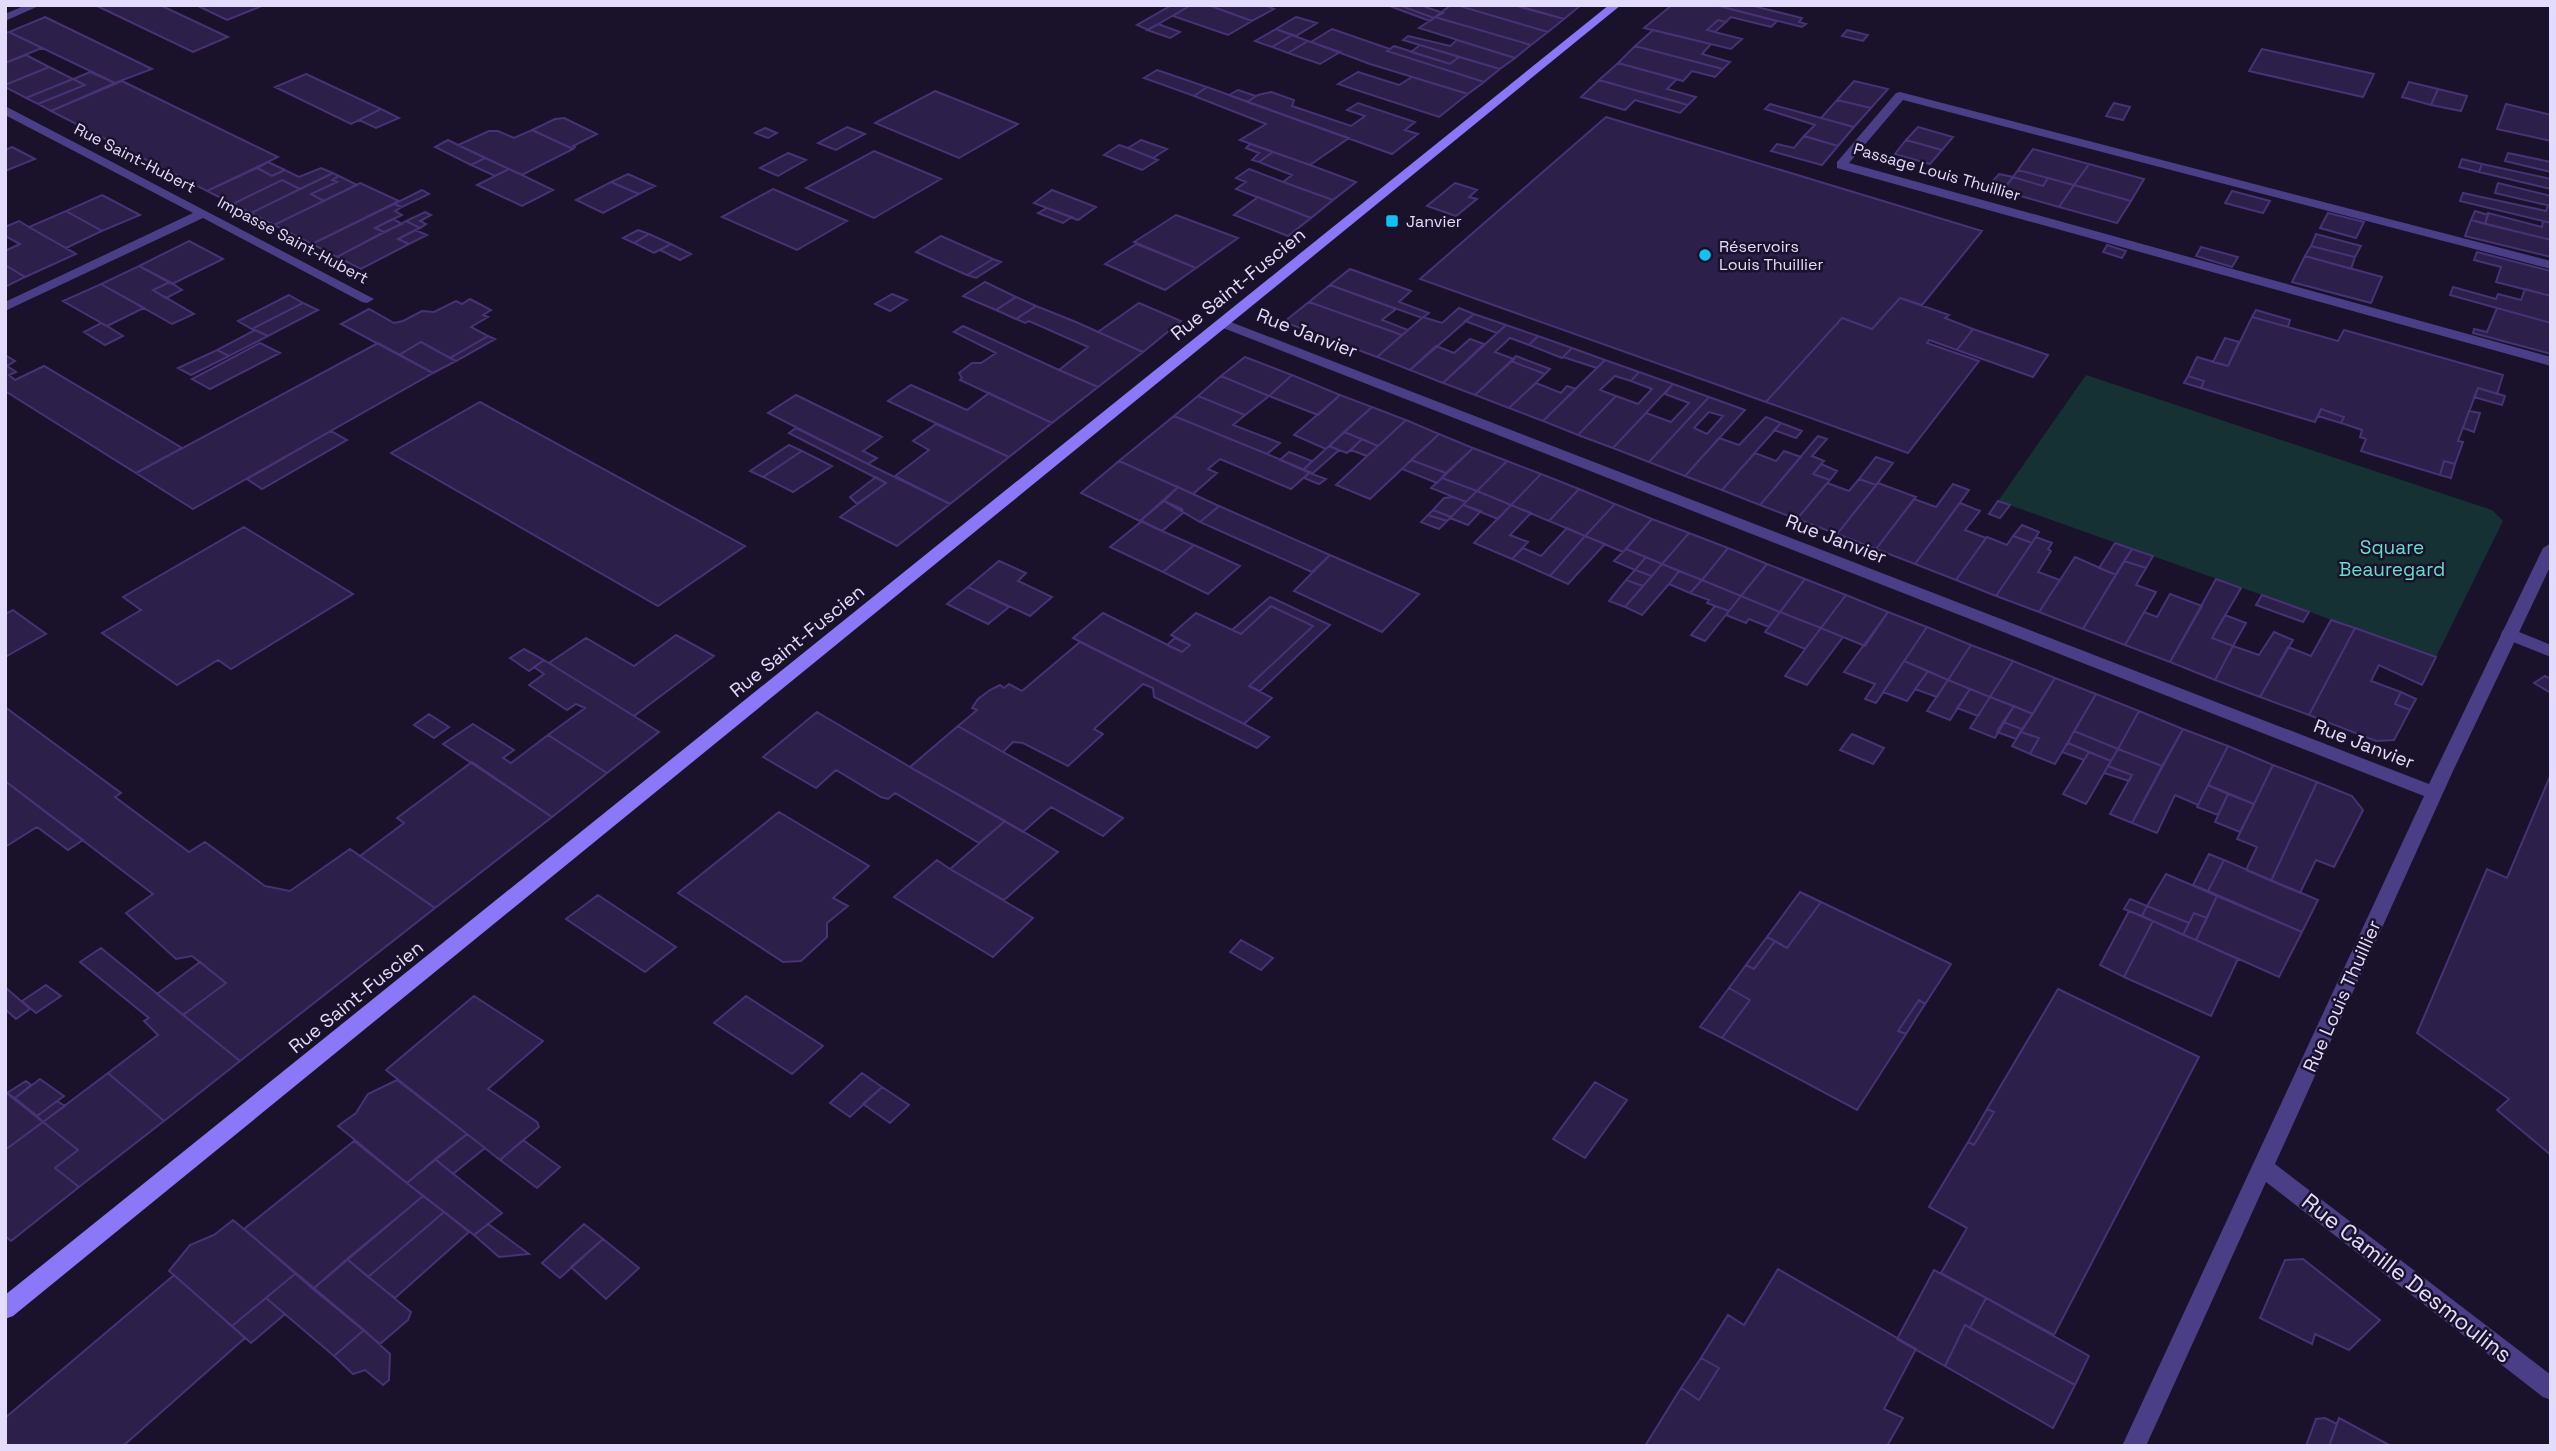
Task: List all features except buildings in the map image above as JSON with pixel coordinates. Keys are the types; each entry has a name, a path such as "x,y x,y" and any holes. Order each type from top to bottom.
{"main road":[{"name":"Rue Saint-Fuscien","path":"5,1308 1616,5"}],"street":[{"path":"5,18 36,5"},
{"name":"Passage Louis Thuillier","path":"2551,265 1900,96 1841,165 2551,362"},
{"name":"Rue Saint-Hubert","path":"5,110 203,213"},
{"name":"Rue Saint-Hubert","path":"5,307 203,213"},
{"name":"Impasse Saint-Hubert","path":"203,213 367,299"},
{"name":"Rue Janvier","path":"1223,323 2433,793"},
{"name":"Rue Louis Thuillier","path":"2134,1446 2264,1168 2433,793 2551,548"},
{"path":"2509,634 2551,651"},
{"name":"Rue Camille Desmoulins","path":"2264,1168 2551,1389"}],"green space":[{"name":"Square Beauregard","path":"2086,375 2492,510 2503,521 2436,657 1998,501"}],"place":[{"name":"Janvier","path":"1392,221"},
{"name":"Réservoirs Louis Thuillier","path":"1705,255"}]}
